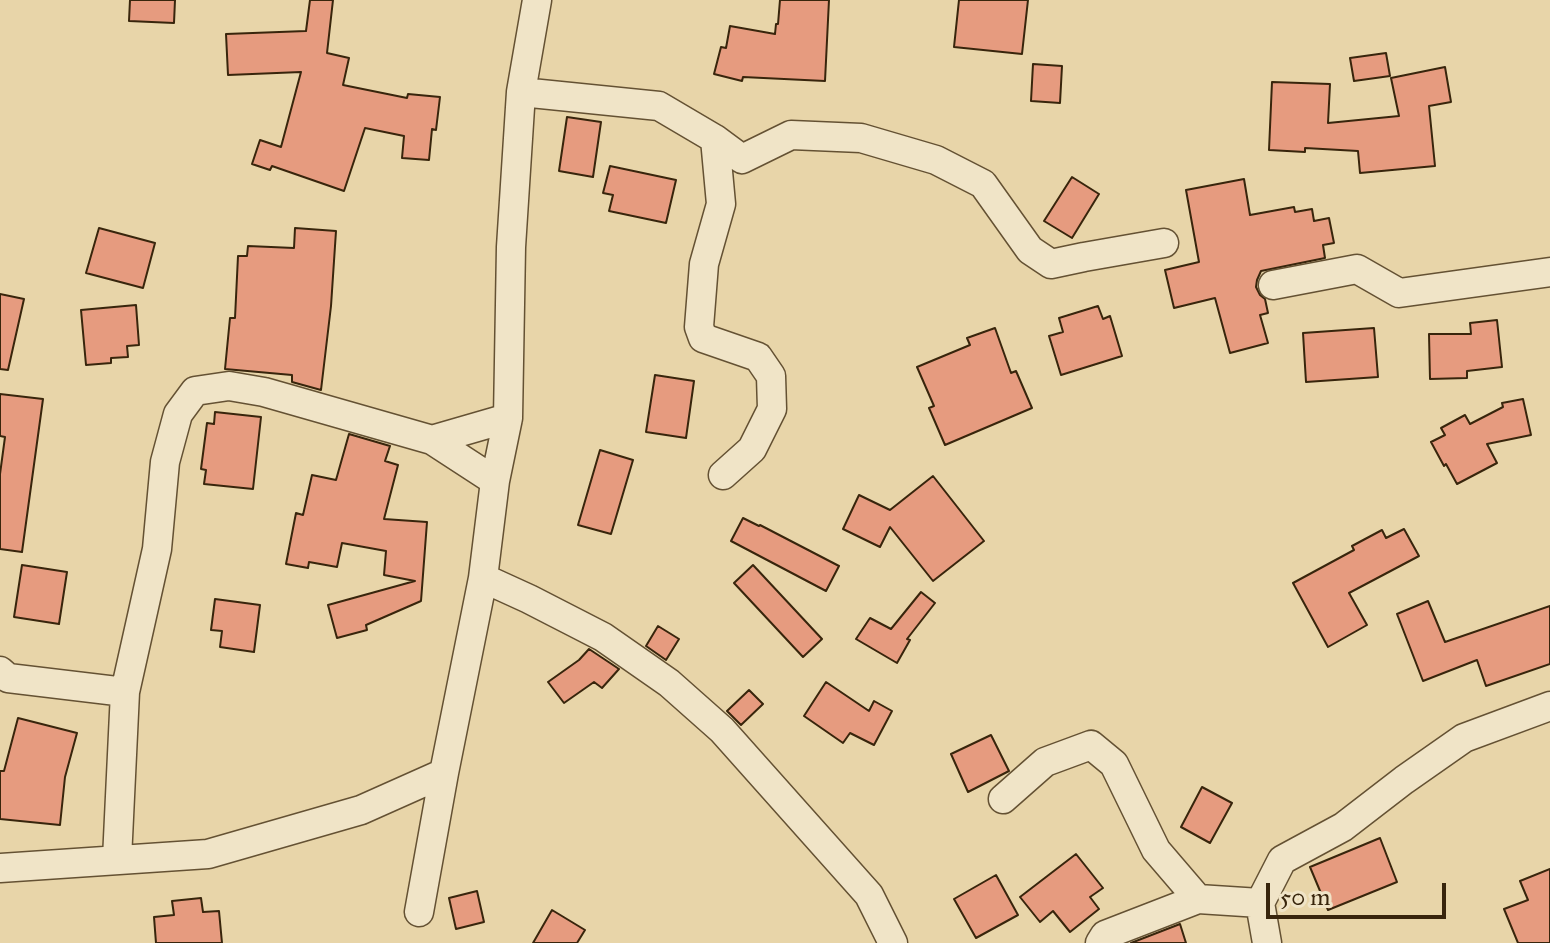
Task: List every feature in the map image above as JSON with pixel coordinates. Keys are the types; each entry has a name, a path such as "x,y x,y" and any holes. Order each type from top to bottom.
{"street":[{"path":"419,912 483,578 495,481 508,418 511,247 521,92 537,0"},
{"path":"521,92 659,106 742,159 791,135 861,138 936,160 983,184 1030,250 1051,264 1164,243"},
{"path":"715,139 721,204 704,264 699,327 703,338 758,357 771,376 772,409 752,449 723,475"},
{"path":"1273,285 1357,269 1399,293 1550,272"},
{"path":"117,859 125,692 157,549 165,462 178,414 195,391 229,386 264,392 432,440 495,481"},
{"path":"432,440 508,418"},
{"path":"483,578 603,637 669,683 722,730 869,895 893,943"},
{"path":"0,671 8,678 125,692"},
{"path":"1267,943 1260,903 1282,860 1343,827 1464,738 1550,706"},
{"path":"1003,799 1045,762 1091,745 1114,764 1156,850 1198,899"},
{"path":"0,868 208,854 361,810 444,773"},
{"path":"1100,943 1105,935 1198,899 1260,903"}],"building":[{"path":"130,0 175,0 174,23 129,21"},
{"path":"310,0 333,0 327,53 349,58 343,85 407,98 408,94 440,97 429,160 402,158 404,136 365,128 344,191 272,166 270,170 252,164 260,140 281,147 301,72 228,75 226,34 306,31"},
{"path":"780,0 829,0 825,81 743,77 742,81 714,74 721,47 726,48 730,26 775,34"},
{"path":"959,0 1028,0 1022,54 954,47"},
{"path":"1386,53 1390,76 1354,81 1350,58"},
{"path":"1033,64 1062,66 1060,103 1031,101"},
{"path":"1445,67 1451,102 1429,106 1435,166 1360,173 1358,151 1305,148 1305,152 1269,150 1272,82 1330,84 1328,123 1399,116 1391,78"},
{"path":"567,117 601,122 593,177 559,171"},
{"path":"610,166 676,180 666,223 609,211 613,195 603,193"},
{"path":"1072,177 1099,194 1072,238 1044,221"},
{"path":"1244,179 1250,215 1294,207 1295,212 1312,209 1314,221 1329,218 1334,243 1323,245 1325,258 1261,271 1256,287 1265,299 1268,313 1260,315 1268,343 1230,353 1215,298 1174,308 1165,270 1199,262 1186,190"},
{"path":"99,228 155,243 143,288 86,273"},
{"path":"295,228 336,231 321,390 292,382 292,375 225,369 230,318 235,318 238,256 247,256 248,246 294,248"},
{"path":"0,294 24,299 8,370 0,369"},
{"path":"136,305 139,345 127,346 128,357 111,358 111,363 86,365 81,310"},
{"path":"1098,306 1103,319 1110,316 1122,356 1061,375 1049,336 1063,332 1059,318"},
{"path":"1497,320 1502,367 1467,371 1467,378 1430,379 1429,334 1471,334 1470,323"},
{"path":"995,328 1011,373 1016,371 1032,408 945,445 929,408 934,406 917,367 970,345 967,338"},
{"path":"1374,328 1378,377 1306,382 1303,333"},
{"path":"655,375 694,381 686,438 646,432"},
{"path":"0,394 43,399 22,552 0,549 0,474 5,437 0,436"},
{"path":"1523,399 1531,435 1487,444 1497,463 1457,484 1431,442 1445,435 1441,428 1465,415 1470,424 1503,407 1502,403"},
{"path":"215,412 261,417 253,489 204,484 206,470 201,469 207,423 214,424"},
{"path":"349,434 390,446 385,461 398,465 384,519 427,522 421,601 366,625 367,630 337,638 328,605 415,581 384,575 386,551 342,543 337,567 309,562 308,568 286,564 296,513 303,515 312,475 336,480"},
{"path":"600,450 633,460 611,534 578,525"},
{"path":"933,476 984,541 933,581 890,527 880,547 843,529 859,495 890,510"},
{"path":"743,518 839,566 826,591 731,541"},
{"path":"1404,529 1419,556 1349,593 1367,625 1328,647 1293,583 1354,550 1352,546 1382,530 1386,538"},
{"path":"22,565 67,572 59,624 14,617"},
{"path":"753,565 822,639 803,657 734,583"},
{"path":"921,592 935,603 907,639 910,640 897,663 856,639 870,618 891,629"},
{"path":"215,599 260,605 254,652 220,647 222,631 211,630"},
{"path":"1428,601 1445,642 1550,606 1550,664 1486,686 1477,660 1423,681 1397,614"},
{"path":"658,626 679,639 666,660 646,646"},
{"path":"589,649 619,669 602,688 594,682 564,703 548,682"},
{"path":"826,682 869,711 874,701 892,711 874,745 850,733 843,743 804,716"},
{"path":"749,690 763,704 741,725 727,711"},
{"path":"18,718 77,733 65,777 60,825 0,819 0,771 4,771"},
{"path":"991,735 1009,771 968,792 951,754"},
{"path":"1202,787 1232,803 1210,843 1181,827"},
{"path":"1380,838 1397,882 1328,910 1310,867"},
{"path":"1076,854 1103,888 1090,897 1099,909 1070,932 1053,911 1040,922 1020,897"},
{"path":"1550,869 1550,943 1518,943 1504,909 1528,900 1520,881"},
{"path":"996,875 1018,915 976,938 954,899"},
{"path":"477,891 484,922 456,929 449,898"},
{"path":"201,898 203,912 219,911 222,943 156,943 154,917 174,915 172,901"},
{"path":"552,910 585,930 577,943 533,943"},
{"path":"1180,924 1186,943 1131,943"}]}
